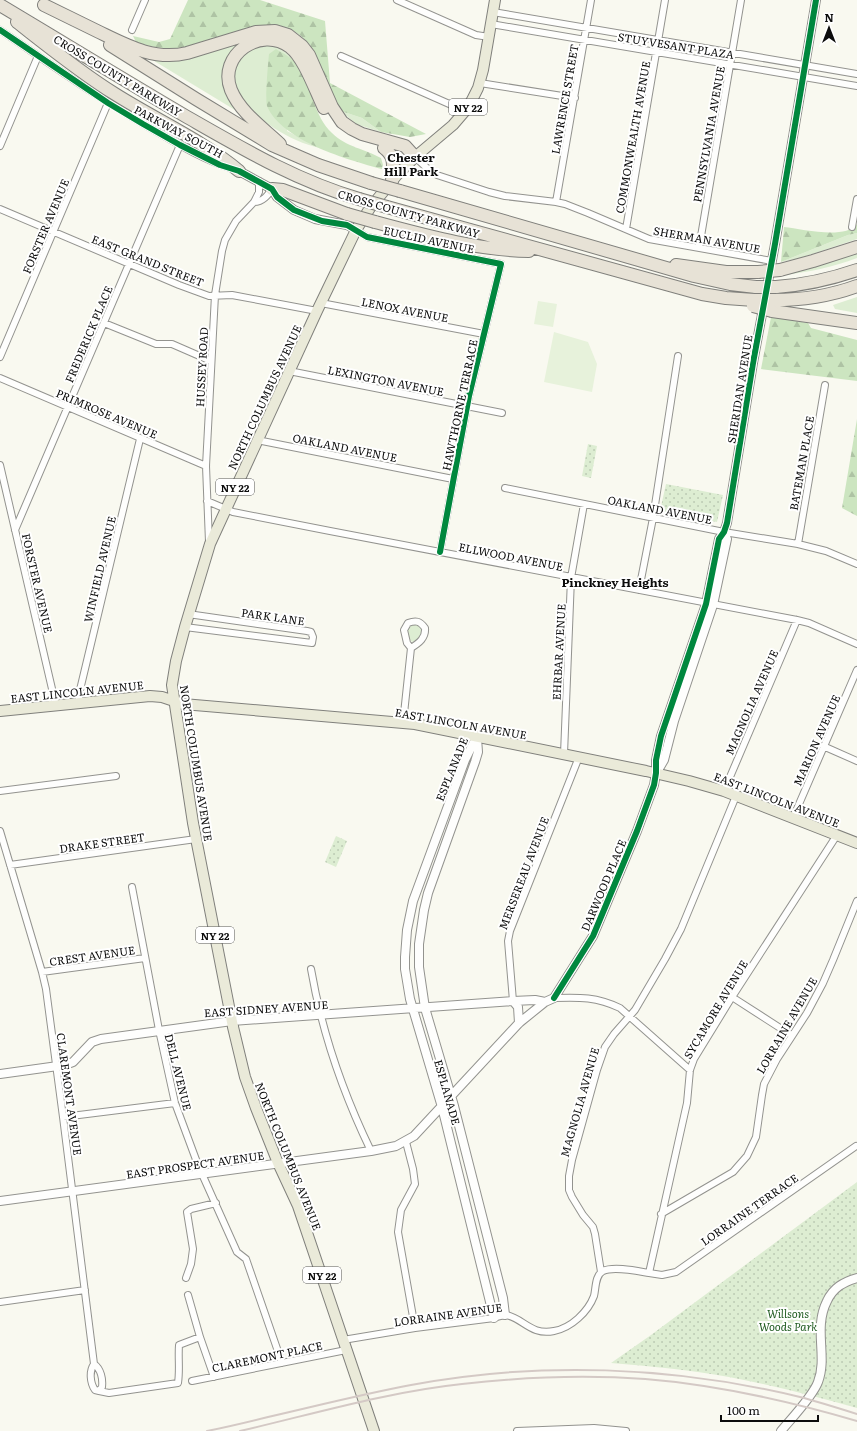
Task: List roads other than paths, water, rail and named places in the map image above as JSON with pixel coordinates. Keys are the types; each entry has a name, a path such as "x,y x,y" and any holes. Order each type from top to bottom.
{"highway":[{"name":"CROSS COUNTY PARKWAY","path":"40,3 256,136 291,154 329,170 705,279 730,284 756,287 776,287 813,282 836,277 857,270"},
{"path":"40,3 125,45 158,55 176,56 256,32 275,31 288,35 302,46 310,55 332,107 342,122 362,134 404,146 415,157"},
{"name":"CROSS COUNTY PARKWAY","path":"0,5 262,160 314,184 359,199 713,296 753,303 773,305 813,298 857,286"},
{"path":"0,9 60,56 107,89 224,158 239,171"},
{"path":"291,154 247,112 236,99 231,90 229,77 232,62 238,52 251,42 275,40 290,47 301,60 326,113 336,127 344,134 354,140 407,153 415,157"},
{"path":"384,148 393,160 392,181"},
{"path":"272,189 283,190 347,214 425,235 507,251 546,251"},
{"path":"646,261 726,272 758,272 776,265 808,263 857,247"},
{"path":"773,305 857,324"}],"main road":[{"name":"NORTH COLUMBUS AVENUE","path":"374,1431 298,1206 278,1164 250,1092 236,1042 196,838 172,686 176,661 188,614 210,544 225,508 319,307 356,230 370,208 392,181 415,157 453,125 472,100 480,82 495,0"},
{"name":"EAST LINCOLN AVENUE","path":"0,711 150,696 162,697 183,704 403,723 477,736 689,780 724,791 857,843"}],"street":[{"path":"132,30 143,0"},
{"path":"397,0 476,35 489,37"},
{"name":"LAWRENCE STREET","path":"556,202 591,0"},
{"name":"COMMONWEALTH AVENUE","path":"626,229 665,0"},
{"name":"PENNSYLVANIA AVENUE","path":"699,248 741,0"},
{"name":"SHERIDAN AVENUE","path":"656,773 656,760 661,736 710,604 719,539 724,532 727,523 753,363 776,265 803,77 816,0"},
{"name":"STUYVESANT PLAZA","path":"493,12 857,74"},
{"name":"STUYVESANT PLAZA","path":"491,24 857,86"},
{"name":"PARKWAY SOUTH","path":"0,30 108,103 180,145 220,165 239,171 259,181 272,189 277,197 286,205 301,214 322,221 347,225 356,230"},
{"path":"0,146 38,56"},
{"path":"341,56 465,111"},
{"path":"480,82 575,98"},
{"name":"FORSTER AVENUE","path":"0,357 108,103"},
{"name":"FREDERICK PLACE","path":"15,530 180,145"},
{"name":"SHERMAN AVENUE","path":"415,157 437,175 482,190 505,196 556,202 573,207 649,239 699,248 776,265"},
{"path":"254,202 259,192 259,181"},
{"name":"HUSSEY ROAD","path":"210,544 206,466 215,295 222,251 225,240 238,218 254,202 264,199 272,189"},
{"path":"852,227 857,199"},
{"name":"EAST GRAND STREET","path":"0,209 129,264 209,296 232,295 319,307"},
{"name":"EUCLID AVENUE","path":"356,230 367,237 501,264"},
{"name":"HAWTHORNE TERRACE","path":"440,552 467,407 501,264"},
{"name":"LENOX AVENUE","path":"319,307 484,334"},
{"path":"104,323 156,344 172,344 211,361"},
{"path":"639,590 653,518 678,356"},
{"name":"LEXINGTON AVENUE","path":"289,371 502,413"},
{"name":"PRIMROSE AVENUE","path":"0,378 206,466"},
{"name":"BATEMAN PLACE","path":"798,544 825,385"},
{"name":"WINFIELD AVENUE","path":"79,703 79,694 140,439"},
{"name":"OAKLAND AVENUE","path":"257,440 453,479"},
{"name":"FORSTER AVENUE","path":"0,465 56,706"},
{"name":"OAKLAND AVENUE","path":"505,488 724,532 798,544 826,551 857,564"},
{"name":"ELLWOOD AVENUE","path":"207,501 233,512 571,578 797,620 857,644"},
{"name":"EHRBAR AVENUE","path":"564,754 571,578 584,504"},
{"name":"PARK LANE","path":"185,627 313,640 311,632 307,631 188,614"},
{"name":"MAGNOLIA AVENUE","path":"724,791 797,620"},
{"path":"403,723 411,648"},
{"name":"MARION AVENUE","path":"793,818 857,670"},
{"name":"ESPLANADE","path":"477,736 478,752 475,762 436,870 424,910 419,944 419,966 425,1008 451,1097 503,1298 505,1315"},
{"name":"ESPLANADE","path":"477,736 465,760 424,868 409,916 405,945 405,969 413,1008 442,1107 494,1318"},
{"path":"823,746 857,761"},
{"name":"MERSEREAU AVENUE","path":"512,1001 508,941 510,931 579,757"},
{"name":"DARWOOD PLACE","path":"554,998 593,936 637,831 654,785 656,773"},
{"path":"0,792 116,776"},
{"name":"MAGNOLIA AVENUE","path":"601,1272 594,1230 569,1190 569,1176 572,1160 605,1047 630,1016 681,929 736,796"},
{"name":"CLAREMONT AVENUE","path":"0,831 46,989 94,1364 92,1367 91,1381 95,1390 99,1391 103,1382 98,1367 94,1364"},
{"name":"SYCAMORE AVENUE","path":"661,1214 687,1103 690,1070 694,1059 732,997 837,835"},
{"name":"DRAKE STREET","path":"10,865 196,838"},
{"name":"DELL AVENUE","path":"132,887 158,1030 175,1103 202,1174 237,1252 246,1259 282,1363"},
{"name":"LORRAINE AVENUE","path":"661,1214 733,1172 747,1156 756,1137 764,1084 791,1035 807,1013 823,983 857,901"},
{"name":"CREST AVENUE","path":"42,972 145,958"},
{"path":"311,969 320,1015 335,1066 344,1091 371,1151"},
{"path":"732,997 791,1035"},
{"name":"EAST PROSPECT AVENUE","path":"0,1200 72,1192 278,1164 396,1146 406,1142 414,1136 519,1023 545,1002 554,998 595,998 620,1008 690,1070"},
{"name":"EAST SIDNEY AVENUE","path":"0,1074 56,1067 73,1062 92,1042 101,1039 158,1030 232,1021 512,1001 535,1000 545,1002"},
{"path":"512,1001 518,1007 519,1023"},
{"path":"63,1117 175,1103"},
{"path":"406,1142 415,1184 402,1210 398,1232 415,1328"},
{"name":"LORRAINE TERRACE","path":"649,1273 662,1275 676,1272 856,1146"},
{"path":"186,1278 191,1264 193,1249 187,1212 191,1209 216,1203"},
{"path":"601,1272 609,1269 649,1273 661,1214"},
{"name":"LORRAINE AVENUE","path":"343,1340 415,1328 494,1318 505,1315 514,1318 531,1328 544,1332 554,1331 569,1326 581,1316 589,1306 598,1275 601,1272"},
{"path":"781,1431 813,1391 818,1382 821,1370 820,1325 824,1306 829,1296 836,1288 846,1281 857,1278"},
{"path":"0,1302 85,1290"},
{"path":"188,1295 200,1337 214,1377"},
{"path":"99,1391 109,1393 178,1384 180,1370 178,1356 179,1345 200,1337"},
{"name":"CLAREMONT PLACE","path":"192,1381 346,1350"},
{"path":"517,1431 626,1431"}],"railway":[{"path":"207,1431 411,1385 459,1377 508,1372 557,1370 606,1370 655,1373 704,1379 800,1397 857,1414"},
{"path":"240,1431 406,1392 462,1384 552,1377 613,1377 704,1386 781,1401 857,1421"}],"district":[{"name":"Chester Hill Park","path":"411,164"},
{"name":"Pinckney Heights","path":"615,582"}],"park label":[{"name":"Willsons Woods Park","path":"788,1319"}]}
